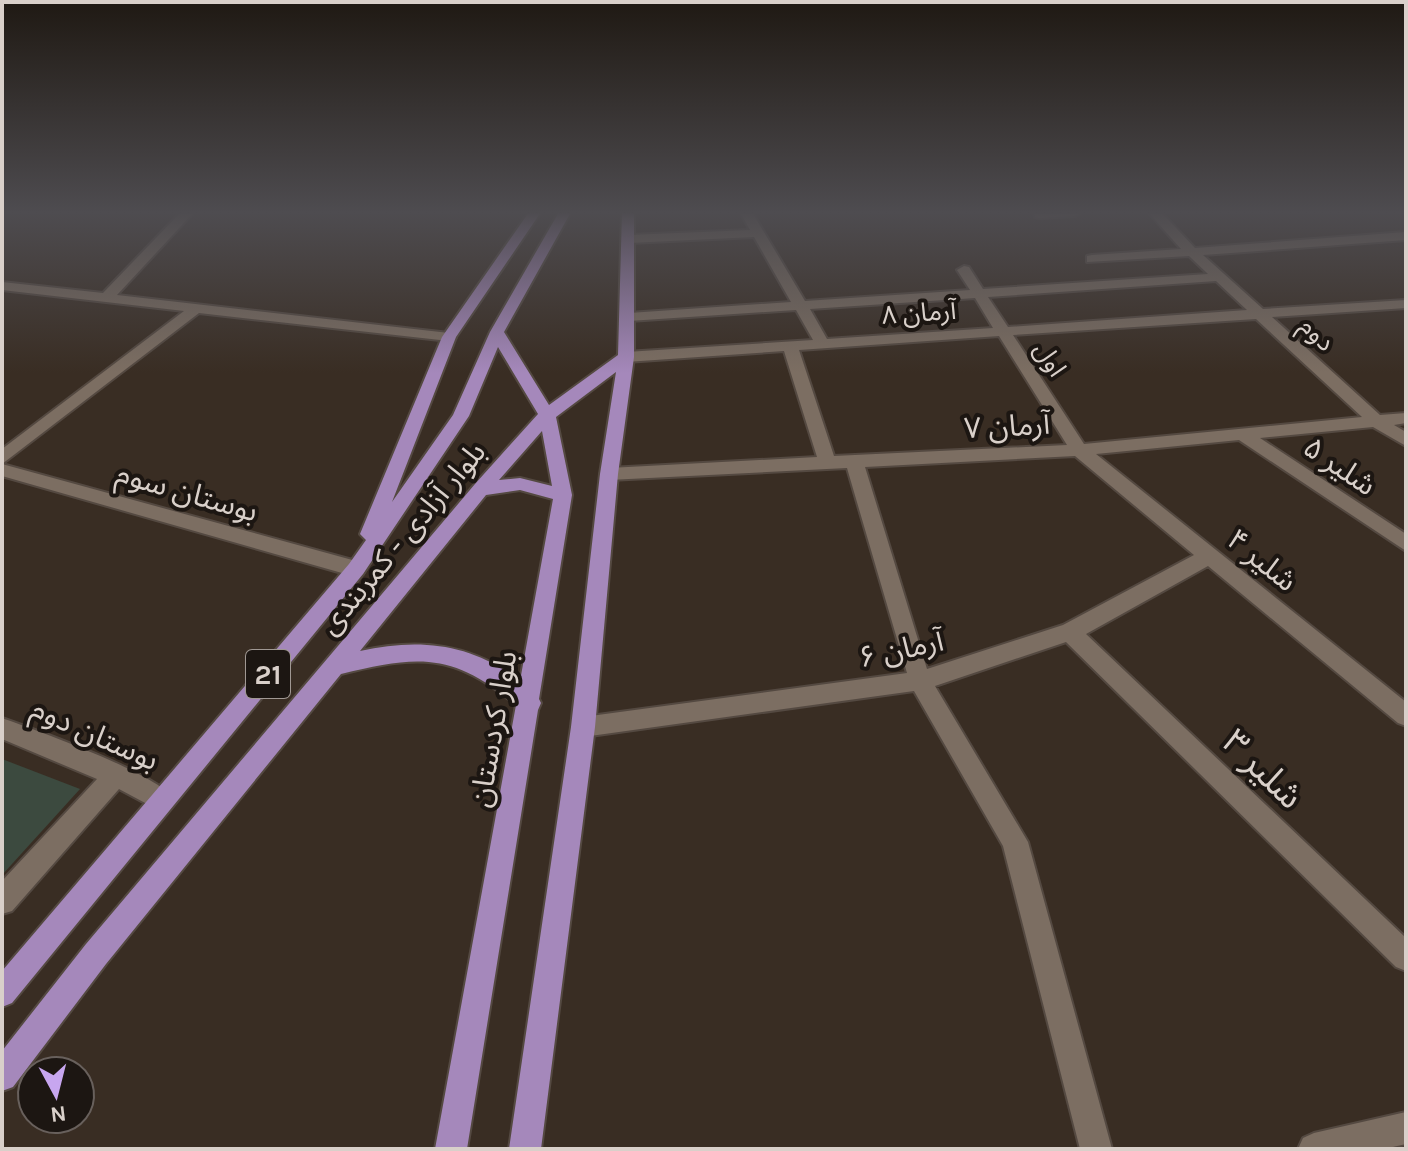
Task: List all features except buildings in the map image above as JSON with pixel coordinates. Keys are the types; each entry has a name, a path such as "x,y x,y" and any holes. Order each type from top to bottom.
{"main road":[{"path":"356,569 449,337 498,266"},
{"name":"21","path":"497,332 535,266"},
{"path":"525,1149 583,727 609,474 626,357 629,266"},
{"name":"بلوار کردستان","path":"451,1149 530,703 563,495 547,415 497,332"},
{"name":"بلوار آزادی - کمربندی","path":"2,993 356,569 461,416 497,332"},
{"name":"بلوار آزادی - کمربندی","path":"2,1076 96,954 481,489 547,415 626,357"},
{"path":"481,489 520,484 563,495"},
{"path":"334,666 396,652 438,652 476,664 530,703"}],"street":[{"path":"108,296 137,266"},
{"path":"777,266 823,344"},
{"name":"دوم","path":"1207,266 1376,421 1406,440"},
{"name":"اول","path":"964,270 1079,450"},
{"path":"629,317 1219,277"},
{"path":"3,287 108,296 449,337"},
{"name":"آرمان ۸","path":"626,357 1406,304"},
{"path":"2,458 198,307"},
{"path":"790,346 827,462"},
{"name":"آرمان ۷","path":"609,474 1079,450 1406,418"},
{"name":"شلیر ۵","path":"1242,434 1406,544"},
{"name":"شلیر ۴","path":"1079,450 1406,716"},
{"path":"854,461 920,681 1015,842 1096,1149"},
{"name":"بوستان سوم","path":"2,470 356,569"},
{"name":"آرمان ۶","path":"583,727 920,681 1070,632 1209,556"},
{"name":"شلیر ۳","path":"1070,632 1406,957"},
{"name":"بوستان دوم","path":"2,728 116,775 162,800"},
{"path":"2,901 116,775"},
{"path":"1314,1149 1406,1128"}],"green space":[{"path":"2,759 80,789 2,875"}]}
